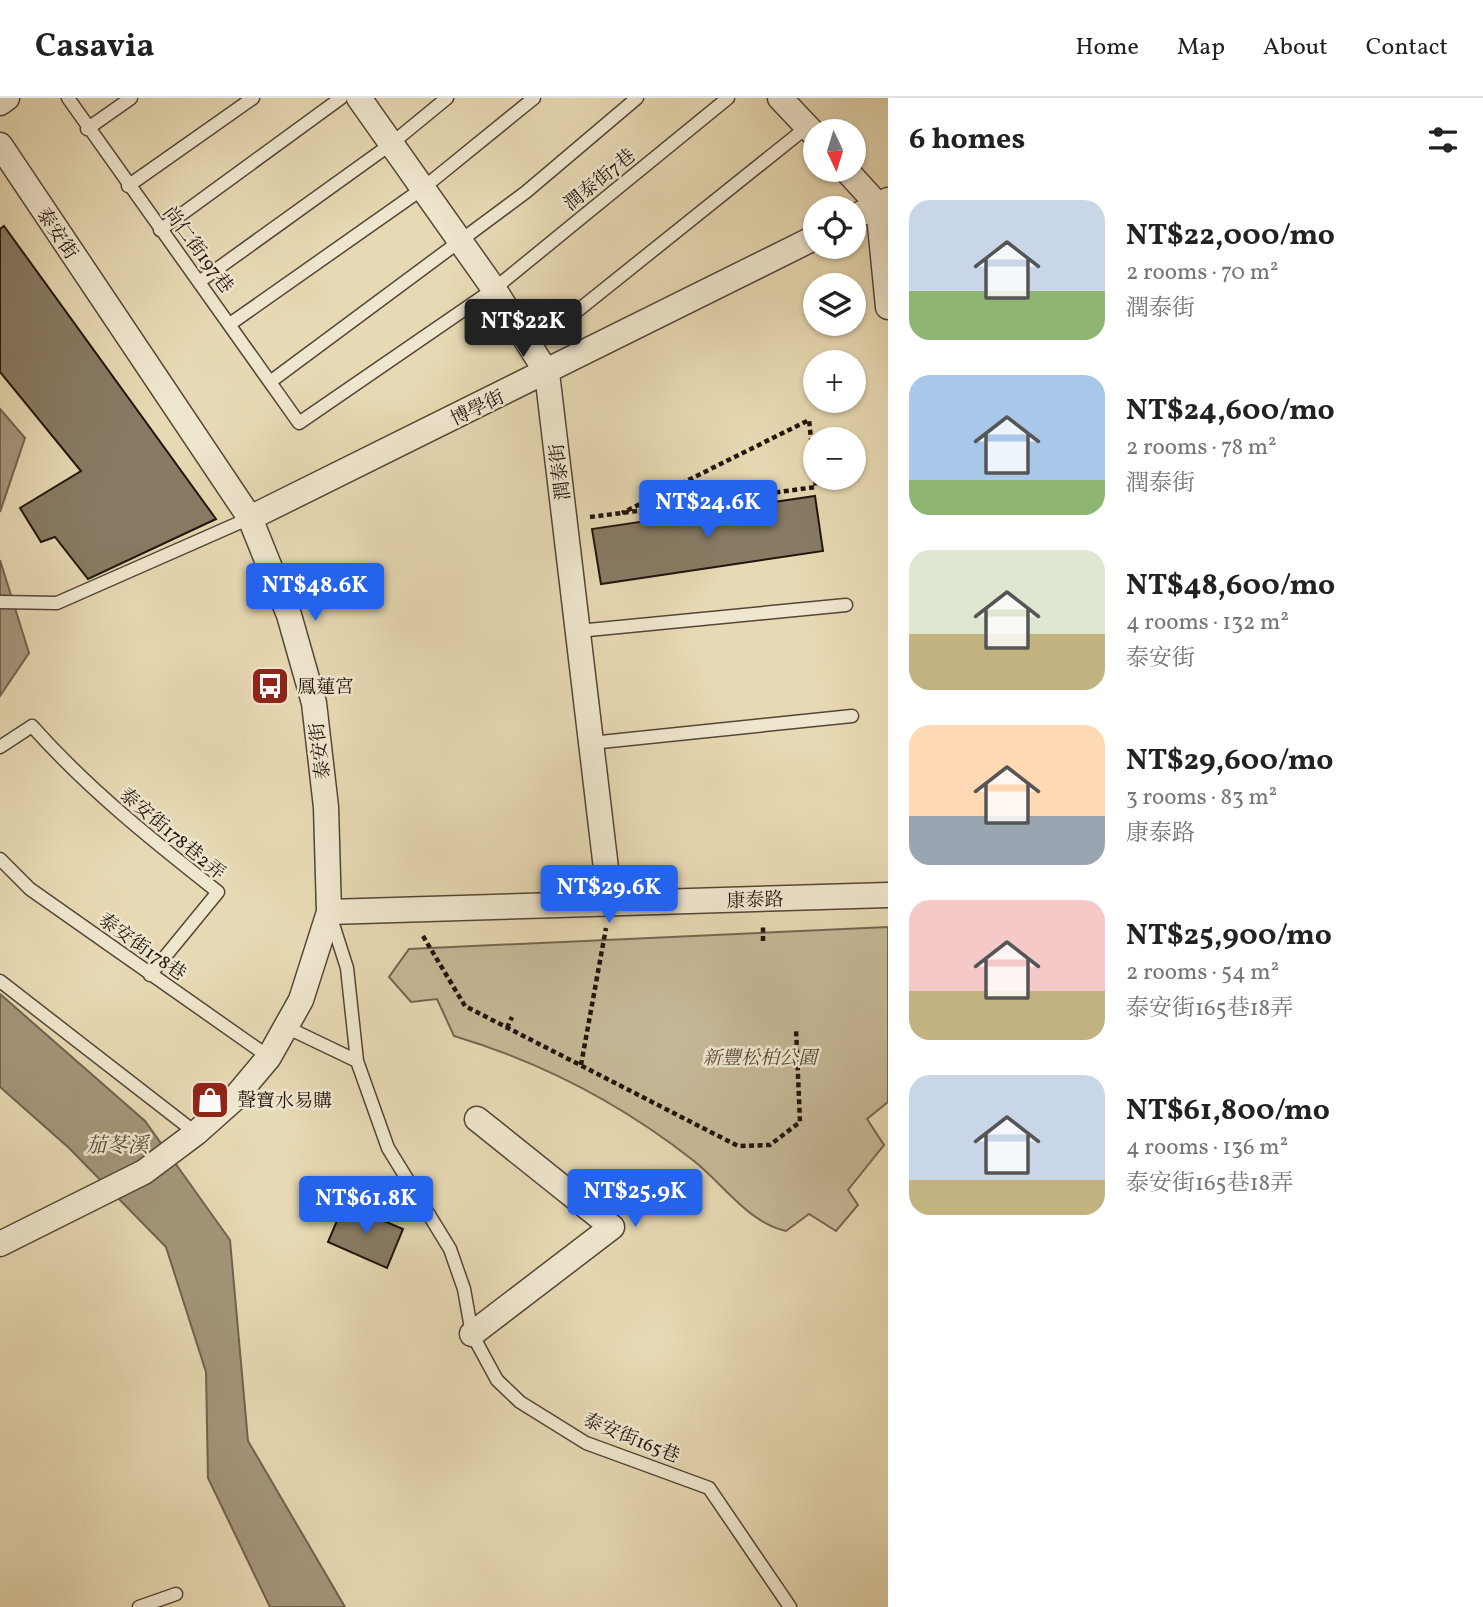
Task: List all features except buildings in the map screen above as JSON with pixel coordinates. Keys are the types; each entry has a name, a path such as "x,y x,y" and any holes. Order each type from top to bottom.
{"street":[{"path":"0,103 7,98"},
{"name":"潤泰街","path":"359,98 494,289 547,373 610,902"},
{"path":"780,98 803,123"},
{"name":"泰安街","path":"0,145 250,519 289,615 314,703 326,807 329,912 301,1000 269,1057 233,1100 196,1133 144,1172 82,1206 0,1244"},
{"path":"859,182 883,203 888,307"},
{"path":"866,211 883,203"},
{"name":"博學街","path":"250,519 803,244"},
{"name":"康泰路","path":"329,912 888,895"},
{"path":"472,1334 612,1227 477,1119"}],"lane":[{"name":"尚仁街197巷","path":"68,98 87,129 299,423"},
{"path":"87,129 131,98"},
{"path":"128,186 253,98"},
{"path":"160,230 341,98"},
{"path":"199,282 391,144 447,98"},
{"path":"230,324 422,189 534,98"},
{"path":"270,382 526,191 637,98"},
{"name":"潤泰街7巷","path":"299,423 494,289 729,98"},
{"path":"531,348 803,138"},
{"path":"0,602 57,603 250,519"},
{"path":"578,631 846,605"},
{"path":"591,743 852,716"},
{"name":"泰安街178巷2弄","path":"0,747 32,726 66,765 121,815 218,892 150,975"},
{"name":"泰安街178巷","path":"0,859 30,889 269,1057"},
{"name":"泰安街165巷","path":"329,912 347,968 357,1061 388,1148 450,1249 464,1289 472,1334 497,1380 520,1402 586,1443 709,1489 790,1607"},
{"path":"0,981 196,1133"},
{"path":"286,1027 357,1061"},
{"path":"139,1607 176,1594"}],"path":[{"path":"565,520 622,513 816,487 809,420 622,513"},
{"path":"581,1065 610,902"},
{"path":"762,941 764,925"},
{"path":"423,936 464,1006 738,1146 770,1144 800,1122 796,1029"},
{"path":"507,1028 512,1017"}],"green space":[{"name":"新豐松柏公園","path":"888,927 888,1102 867,1119 884,1145 848,1190 858,1205 836,1231 809,1214 786,1231 760,1220 694,1161 639,1122 549,1072 454,1036 437,999 411,1002 389,977 409,949"}],"water":[{"path":"0,409 25,438 0,512"},
{"path":"0,560 29,653 0,696"},
{"name":"茄苳溪","path":"0,994 145,1121 230,1240 248,1441 345,1607 270,1607 208,1478 206,1372 166,1247 69,1148 0,1087"}],"place":[{"name":"鳳蓮宮","path":"270,686"},
{"name":"聲寶水易購","path":"210,1100"}]}
